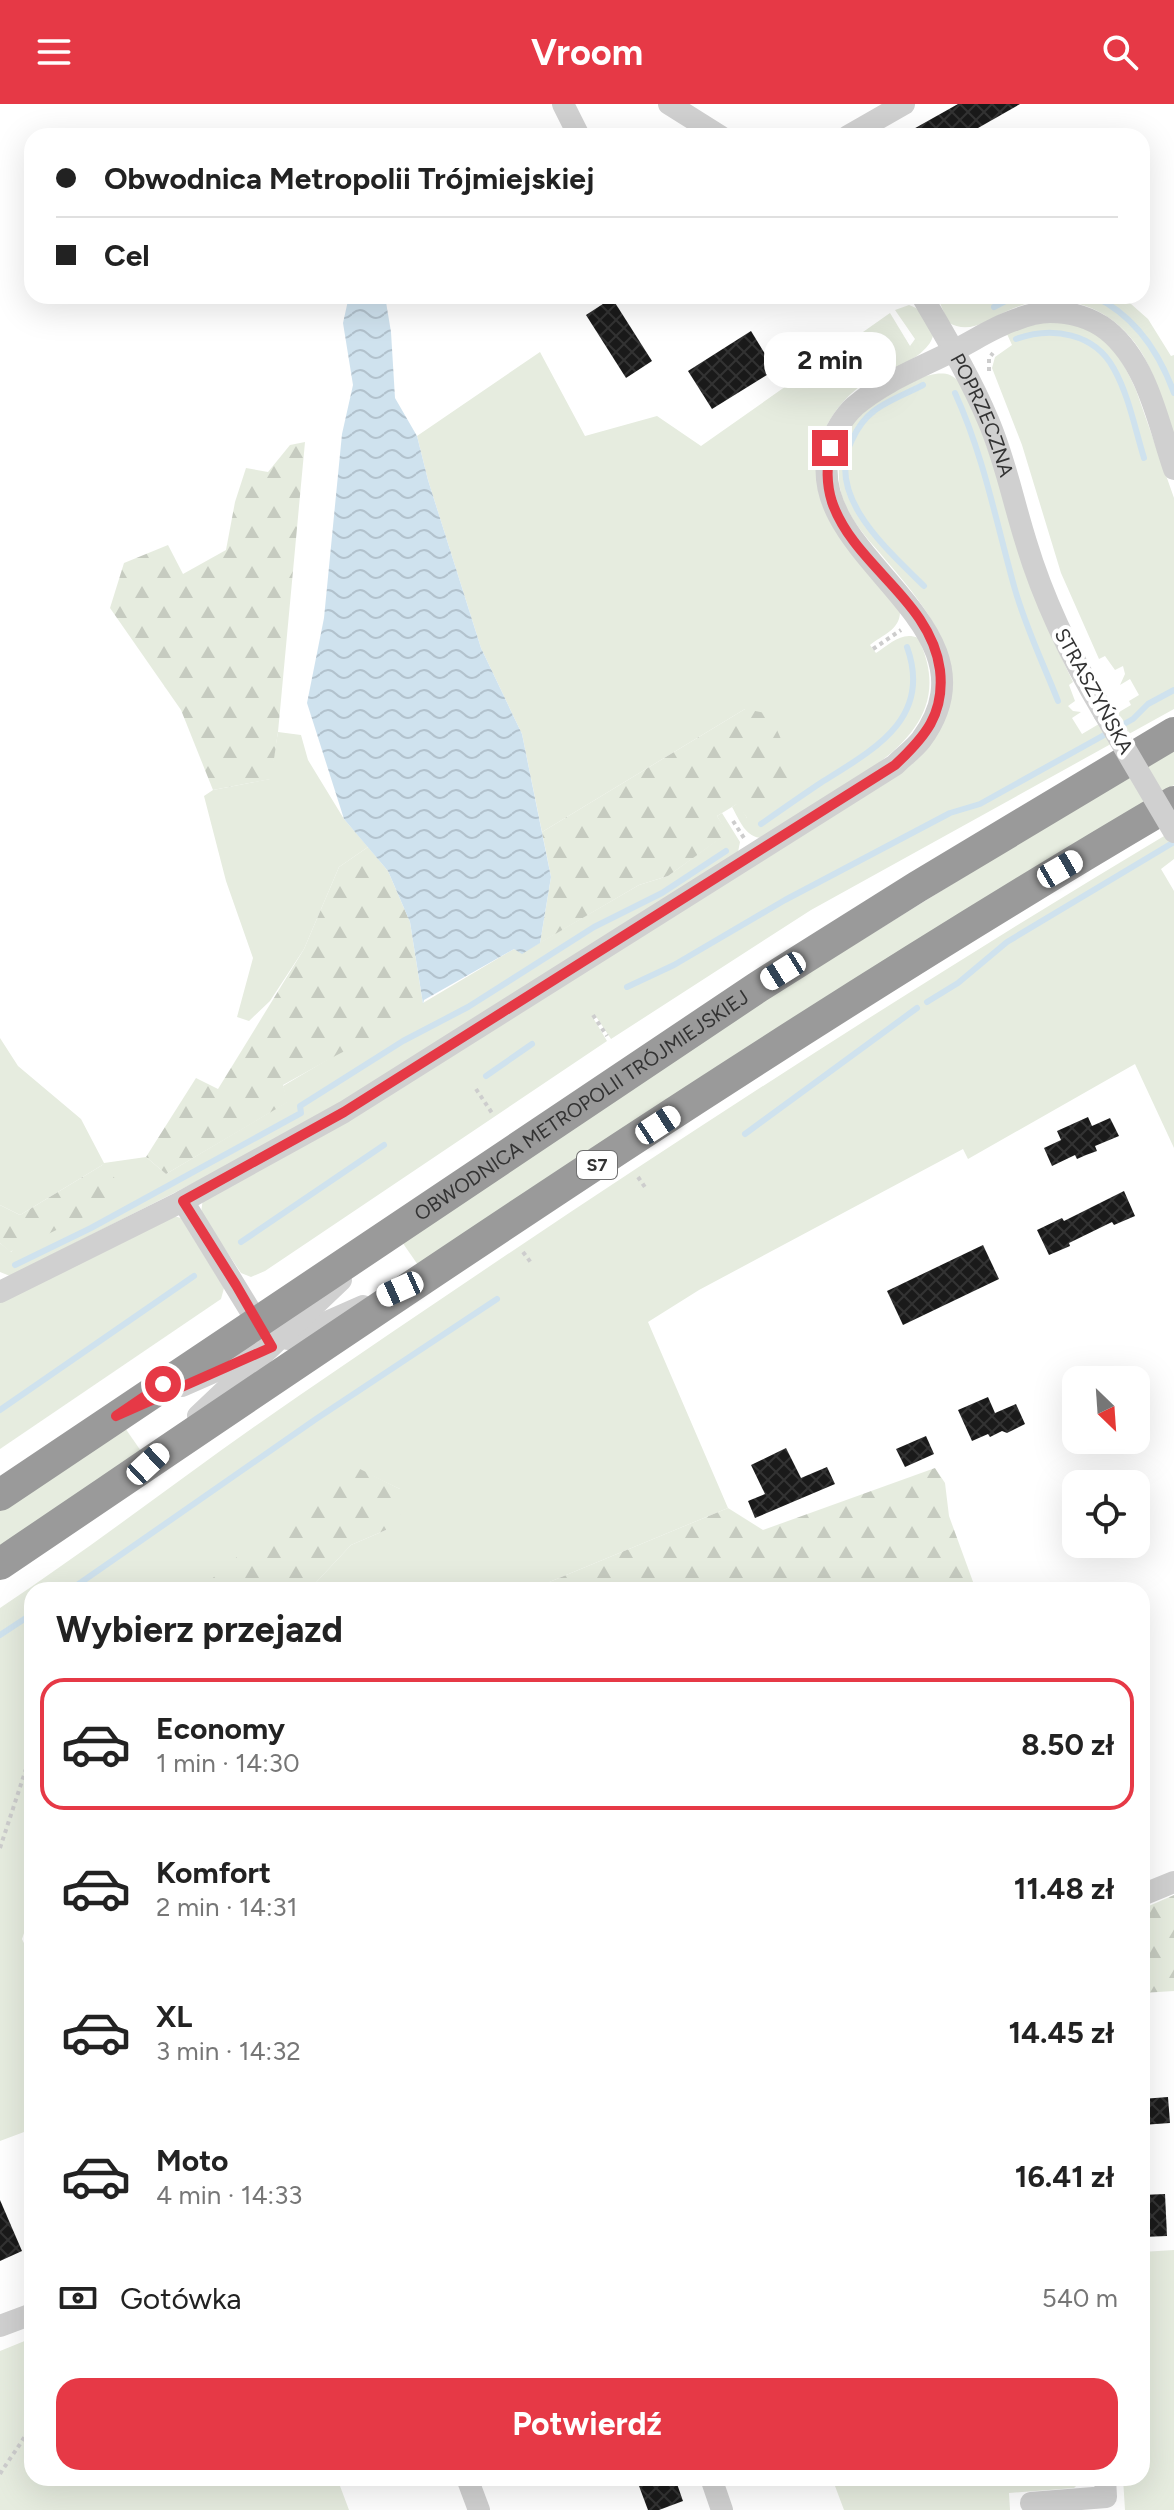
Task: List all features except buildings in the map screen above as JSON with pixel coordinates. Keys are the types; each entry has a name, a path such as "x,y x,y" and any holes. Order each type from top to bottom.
{"highway":[{"name":"OBWODNICA METROPOLII TRÓJMIEJSKIEJ","path":"0,1495 116,1416 264,1334 394,1229 758,987 917,887 1174,733"},
{"name":"S7","path":"0,1564 786,1040 1060,869 1174,802"}],"street":[{"path":"563,104 575,128"},
{"path":"669,104 707,128"},
{"path":"862,128 904,104"},
{"name":"POPRZECZNA","path":"926,304 988,419 1026,543"},
{"path":"0,1292 183,1201 344,1112 895,765 921,741 937,710 942,686 938,659 929,633 840,521 826,476 830,448 839,426 852,408 874,390 1015,319 1048,312 1082,315 1124,346 1136,364 1174,469"},
{"name":"STRASZYŃSKA","path":"1026,543 1079,672 1174,832"},
{"path":"183,1201 264,1334"},
{"path":"148,1464 264,1334 426,1278"},
{"path":"1150,1892 1174,1882"},
{"path":"0,2326 24,2317"},
{"path":"470,2486 479,2510"},
{"path":"714,2486 722,2510"},
{"path":"1031,2503 1106,2497 1105,2486"}],"path":[{"path":"989,374 989,358 1004,342 998,328"},
{"path":"873,649 918,618"},
{"path":"593,1015 607,1036"},
{"path":"476,1089 492,1113"},
{"path":"638,1177 647,1190"},
{"path":"523,1252 532,1264"},
{"path":"0,1848 24,1775"},
{"path":"0,2474 24,2439"}],"green space":[{"path":"940,304 1025,304 970,327 948,322"},
{"path":"1078,304 1131,304 1148,319 1171,356 1174,355 1174,436 1157,384 1143,355 1117,324"},
{"path":"909,305 920,310 928,319 933,331 931,341 910,360 859,387 841,404 827,425 818,452 817,477 823,502 834,526 900,612 894,628 870,645 876,653 901,637 918,638 927,664 929,688 925,708 915,727 883,760 764,838 748,832 732,807 738,803 747,818 745,709 542,832 522,734 481,648 417,436 540,352 585,436 657,416 701,446 890,313 910,346 915,339 895,310"},
{"path":"1052,321 1093,332 1116,353 1136,390 1174,498 1174,709 811,910 611,1039 595,1015 592,1016 607,1041 265,1271 251,1277 241,1273 201,1213 203,1198 930,744 945,717 952,690 950,665 943,641 915,596 865,536 840,489 840,454 848,431 865,412 893,391 925,376 939,374 950,375 959,382 976,415 1053,640 1073,682 1069,685 1075,701 1068,706 1073,711 1081,712 1072,718 1082,734 1131,705 1129,701 1139,695 1130,679 1120,685 1125,674 1123,666 1115,670 1105,656 1099,659 1061,573 1022,445 992,368 995,357 1012,345 1007,334 1021,327"},
{"path":"305,442 271,779 213,790 181,710 110,608 124,563 168,545 183,574 226,550 235,502 246,468 268,472 290,445"},
{"path":"745,709 770,714 799,780 747,818 737,804 717,816 728,833 668,876 639,885 540,943 551,877 542,832"},
{"path":"278,732 301,735 308,760 344,819 368,847 339,867 304,949 270,1001 249,1021 237,1017 253,958 226,881 204,796 213,790 270,779"},
{"path":"1174,747 1174,785 420,1268 400,1239 676,1055"},
{"path":"722,813 740,842 738,852 386,1076 255,1152 10,1276 0,1272 0,1243 11,1252 104,1164 20,1215 0,1205 0,1038 18,1066 81,1119 104,1163 146,1157 166,1174 287,1102 283,1086 514,949 522,953 639,885 668,876 727,833 717,816"},
{"path":"1174,830 1174,859 1161,869 1174,891 1174,1148 1135,1064 968,1159 963,1149 699,1290 648,1322 728,1508 549,1582 316,1582 351,1545 386,1530 400,1489 362,1471 210,1582 38,1582 300,1395 515,1249 842,1035"},
{"path":"368,847 388,871 410,922 423,1004 419,1013 283,1085 288,1102 166,1174 146,1157 196,1078 218,1089 304,949 339,867"},
{"path":"104,1164 128,1196 10,1252 0,1243 0,1205 20,1215"},
{"path":"174,1216 181,1218 224,1288 221,1299 0,1449 0,1299"},
{"path":"123,1425 143,1454 0,1549 0,1508"},
{"path":"352,1465 400,1489 401,1514 386,1530 351,1545 316,1582 208,1582"},
{"path":"935,1468 945,1483 949,1516 973,1582 549,1582 728,1508 763,1530"},
{"path":"24,1592 24,2132 0,2141 0,1608"},
{"path":"1174,1895 1174,1991 1150,1992 1150,1906"},
{"path":"1174,2250 1174,2510 1125,2510 1124,2486 1150,2486 1150,2252"},
{"path":"24,2341 24,2486 340,2486 349,2510 0,2510 0,2351"},
{"path":"835,2486 1076,2486 1009,2493 1010,2510 844,2510"}],"water":[{"path":"347,304 386,304 395,398 417,436 481,648 522,734 551,877 540,943 522,954 514,949 424,1000 423,1004 410,922 388,871 344,819 307,703 324,618 342,434 353,385 343,323"}],"waterway":[{"path":"994,307 1000,304"},
{"path":"1108,304 1144,336 1161,363 1174,393"},
{"path":"1016,339 1058,333 1084,340 1096,347 1119,379 1144,458"},
{"path":"923,385 885,403 861,424 846,461 846,481 853,501 878,539 924,586"},
{"path":"955,393 981,464 1018,601 1058,701"},
{"path":"761,824 860,758 893,730 905,713 912,694 913,672 907,647"},
{"path":"627,987 674,965 785,900 950,813 980,804 1133,719 1148,704 1174,690"},
{"path":"927,1002 958,983 1007,942 1174,842"},
{"path":"15,1265 91,1228 301,1113 300,1106 403,1041 468,1007 594,927 662,893 726,851"},
{"path":"745,1134 917,1008"},
{"path":"486,1076 532,1044"},
{"path":"241,1242 384,1145"},
{"path":"0,1410 194,1276"},
{"path":"82,1582 316,1419 497,1299"},
{"path":"0,1635 24,1619"}],"route":[{"path":"163,1384 116,1416 272,1347 183,1201 344,1112 895,765 921,741 937,710 942,686 938,659 929,633 840,521 826,476 830,448"}]}
